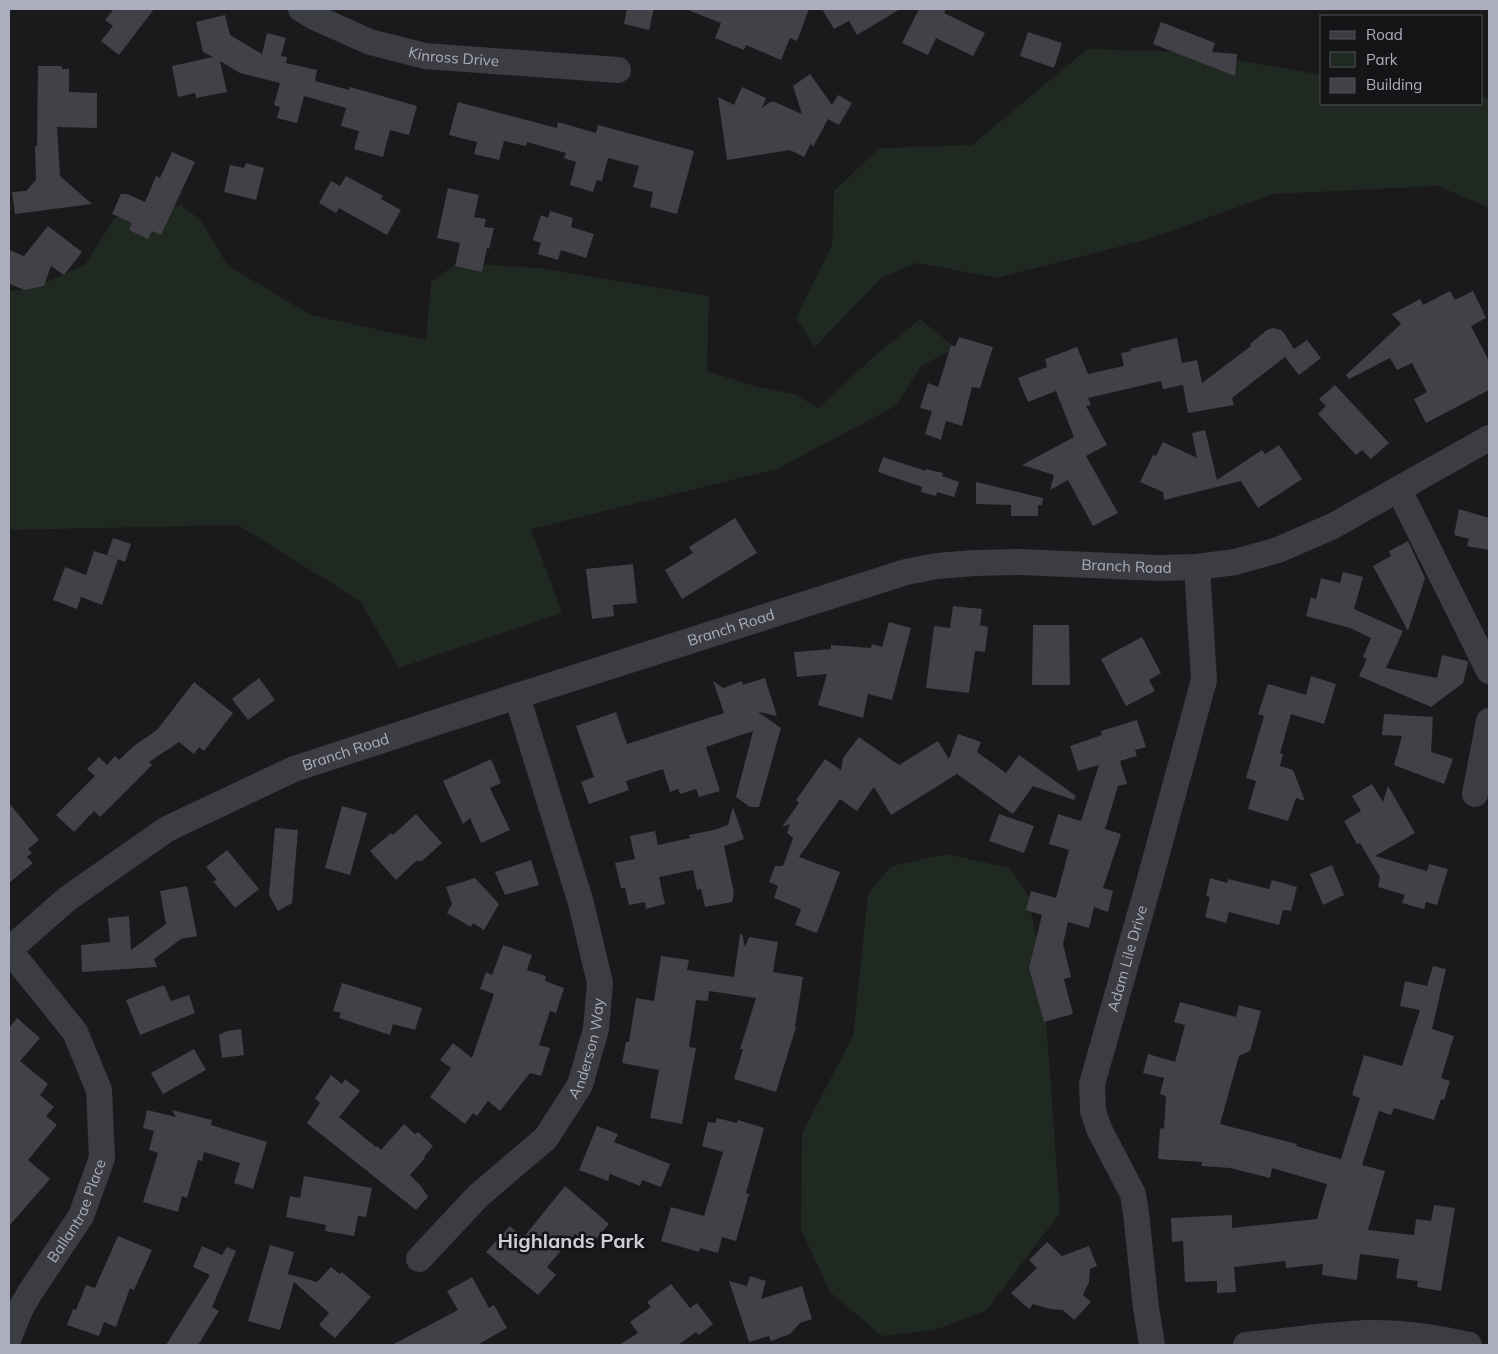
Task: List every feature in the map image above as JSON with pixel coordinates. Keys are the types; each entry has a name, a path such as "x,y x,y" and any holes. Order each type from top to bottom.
{"street":[{"name":"Kinross Drive","path":"301,9 314,17 370,42 425,56 618,70"},
{"name":"Branch Road","path":"9,950 67,899 167,829 294,769 906,572 974,562 1159,568 1197,567 1235,562 1278,550 1333,526 1489,438"},
{"path":"1399,490 1489,671"},
{"name":"Adam Lile Drive","path":"1152,1345 1133,1194 1099,1129 1093,1111 1092,1084 1204,680 1197,567"},
{"name":"Anderson Way","path":"419,1259 478,1196 546,1138 580,1084 596,1029 600,983 581,903 517,696"},
{"path":"1474,794 1489,721"},
{"name":"Ballantrae Place","path":"9,950 75,1032 99,1090 102,1158 81,1216 29,1294 9,1337"},
{"path":"1246,1345 1366,1333 1403,1334 1469,1345"}],"green space":[{"path":"1087,49 1191,52 1320,75 1320,105 1483,105 1483,97 1489,98 1489,208 1438,186 1274,194 1149,239 998,278 917,263 881,278 815,347 796,318 832,246 834,191 879,148 972,145"},
{"path":"180,205 200,219 228,266 311,315 426,340 431,282 457,263 538,268 709,296 707,371 757,387 795,394 818,408 872,358 920,319 956,348 921,366 896,406 777,469 531,529 562,613 399,668 360,601 238,525 9,530 9,291 30,289 85,265 114,218"},
{"path":"948,854 1009,868 1028,894 1043,975 1060,1213 987,1310 935,1330 882,1336 830,1292 801,1230 802,1133 853,1036 868,894 891,866"}],"building":[{"path":"114,9 154,9 119,55 101,41 113,26 105,20"},
{"path":"627,9 654,9 649,30 624,24"},
{"path":"689,9 809,9 797,41 790,38 781,60 746,45 744,50 715,38 721,23"},
{"path":"822,9 900,9 857,35 849,21 834,29"},
{"path":"919,9 946,9 944,13 985,33 973,56 936,38 928,55 902,43"},
{"path":"225,15 230,35 262,54 267,33 286,38 281,56 287,57 286,63 317,70 315,81 349,90 350,87 417,106 409,135 390,130 383,157 354,149 359,131 341,126 346,108 304,96 297,123 277,118 280,107 274,105 280,83 240,73 220,61 227,92 196,98 195,93 178,97 172,66 213,57 203,52 196,22"},
{"path":"1161,22 1215,43 1212,52 1237,54 1235,76 1153,44"},
{"path":"1028,32 1062,43 1054,68 1020,56"},
{"path":"38,66 62,66 62,69 69,69 69,92 97,93 97,128 57,127 60,176 92,204 15,214 12,192 26,191 36,180 35,146 37,146"},
{"path":"810,74 832,105 838,95 852,103 839,125 828,119 813,147 811,143 804,157 790,150 727,160 718,97 734,105 742,87 766,98 762,108 770,102 775,102 802,114 793,86"},
{"path":"458,102 557,128 558,122 596,133 598,125 694,151 677,214 650,207 653,192 633,187 639,166 608,158 602,181 597,180 593,192 570,185 576,162 564,158 566,153 527,142 526,146 504,141 499,160 474,154 477,142 449,135"},
{"path":"172,152 195,162 161,235 152,231 148,239 129,230 132,223 112,214 121,194 127,194 145,202 156,176 160,178"},
{"path":"246,163 264,168 256,200 224,192 230,165 244,168"},
{"path":"346,176 383,196 381,199 401,210 387,235 339,208 336,213 319,203 331,181 340,186"},
{"path":"448,188 479,195 474,217 486,219 484,227 494,228 482,272 455,266 460,243 437,238"},
{"path":"550,211 573,218 571,227 594,234 586,258 561,250 558,260 538,254 541,243 533,240 541,215 548,218"},
{"path":"48,226 82,252 64,275 51,266 44,286 25,290 9,284 9,250 24,256"},
{"path":"1450,291 1455,300 1473,291 1486,318 1471,326 1489,361 1489,390 1426,423 1414,399 1427,392 1412,363 1397,370 1390,358 1349,379 1346,375 1401,324 1392,314 1420,299 1423,305"},
{"path":"1273,328 1284,333 1294,349 1307,340 1321,358 1299,375 1285,357 1232,398 1234,405 1188,413 1183,385 1163,389 1161,381 1088,398 1091,405 1086,406 1107,445 1086,456 1118,513 1093,526 1068,480 1050,490 1054,475 1022,465 1074,437 1056,391 1028,402 1018,378 1047,367 1045,359 1077,347 1088,374 1124,366 1121,353 1131,351 1130,349 1177,338 1182,363 1197,360 1202,383 1251,346 1250,344 1267,330"},
{"path":"959,337 993,347 980,388 972,387 962,426 946,421 941,440 925,434 932,411 920,408 928,383 938,387 951,345 955,347"},
{"path":"1335,385 1389,443 1371,459 1362,450 1356,455 1318,414 1326,406 1319,399"},
{"path":"1205,430 1217,480 1262,450 1265,454 1279,445 1302,479 1258,508 1241,481 1164,500 1163,492 1140,482 1153,455 1156,456 1163,442 1197,458 1192,433"},
{"path":"883,457 926,471 926,469 943,473 942,476 959,482 954,497 937,492 936,496 921,492 922,487 878,472"},
{"path":"976,482 1043,498 1042,505 1038,505 1038,516 1011,516 1011,505 976,504"},
{"path":"1459,509 1489,518 1489,550 1467,546 1469,539 1454,535"},
{"path":"735,518 757,553 682,599 665,570 693,553 689,547"},
{"path":"113,538 131,544 125,562 107,555"},
{"path":"1408,541 1425,578 1408,631 1373,566 1391,556 1389,551"},
{"path":"94,551 118,559 102,605 81,597 77,609 53,600 65,567 86,575"},
{"path":"633,564 637,603 613,605 614,616 592,619 586,569"},
{"path":"1343,572 1363,577 1354,609 1403,631 1386,668 1437,678 1442,655 1467,661 1463,683 1431,707 1359,676 1367,659 1363,657 1371,638 1350,628 1306,616 1311,597 1316,599 1321,578 1340,583"},
{"path":"953,606 982,609 980,625 988,627 985,652 975,651 969,693 926,688 934,626 950,628"},
{"path":"889,622 911,628 892,700 868,694 863,718 818,705 827,674 797,677 794,652 831,649 831,645 871,648 872,644 882,647"},
{"path":"1033,625 1069,625 1070,685 1032,685"},
{"path":"1142,637 1161,673 1149,680 1155,691 1126,706 1101,659"},
{"path":"1311,676 1336,684 1324,724 1291,714 1280,753 1283,754 1280,766 1293,770 1305,801 1296,798 1288,821 1248,809 1256,781 1246,778 1264,716 1258,714 1268,684 1306,695"},
{"path":"259,678 275,700 248,720 232,699"},
{"path":"765,678 777,716 758,712 781,728 759,807 750,807 736,797 753,731 706,747 720,791 699,797 696,789 680,794 678,789 670,792 663,769 626,781 629,790 589,804 581,782 594,777 576,726 616,712 627,744 724,713 713,681 723,688 742,681 743,685"},
{"path":"194,682 233,713 204,751 199,747 194,754 179,742 149,762 152,765 100,817 94,811 74,832 56,815 95,776 87,769 99,757 107,765 115,756 119,760 135,745 157,730"},
{"path":"1384,714 1433,717 1431,752 1453,759 1444,784 1394,765 1402,736 1382,735"},
{"path":"1137,720 1146,747 1135,750 1137,756 1120,761 1127,784 1118,786 1105,829 1121,834 1103,888 1113,891 1108,912 1094,907 1089,928 1068,922 1063,944 1071,977 1064,979 1073,1014 1044,1022 1029,968 1042,915 1026,910 1031,891 1056,898 1069,850 1049,844 1058,814 1081,821 1099,765 1078,771 1070,746 1102,735 1101,731"},
{"path":"958,734 981,742 977,752 1006,773 1019,755 1076,796 1074,800 1033,786 1013,814 957,774 891,815 874,787 857,811 840,799 799,857 840,872 817,933 795,925 801,909 774,898 778,886 769,882 775,866 783,866 793,838 787,833 790,824 782,827 799,803 796,800 825,759 841,770 843,758 859,737 899,765 938,741 949,759"},
{"path":"491,759 501,783 490,788 510,830 481,843 470,818 463,824 443,781"},
{"path":"1372,784 1383,802 1388,786 1415,833 1375,856 1427,871 1429,864 1448,869 1437,905 1426,902 1424,909 1402,903 1405,895 1378,887 1380,877 1360,843 1357,844 1344,821 1361,811 1352,796"},
{"path":"9,803 39,840 28,849 32,853 27,857 33,863 9,883"},
{"path":"342,806 367,813 350,875 325,868"},
{"path":"733,807 744,839 724,846 734,893 732,902 705,907 701,889 697,890 693,870 659,877 665,904 646,909 645,902 629,905 625,888 621,888 615,863 635,859 630,836 655,831 658,845 690,838 689,835 728,825"},
{"path":"416,814 442,843 422,861 416,861 396,880 370,851 391,833 393,835"},
{"path":"999,814 1034,826 1024,853 989,841"},
{"path":"275,828 298,830 292,903 278,911 269,895"},
{"path":"227,850 259,889 235,908 213,881 217,880 206,867"},
{"path":"531,860 539,885 505,895 495,872"},
{"path":"1332,865 1344,895 1323,905 1310,874"},
{"path":"475,878 499,904 484,930 473,923 471,927 447,913 452,904 446,887"},
{"path":"1210,878 1227,883 1228,879 1269,889 1272,880 1297,887 1291,911 1283,910 1279,925 1229,912 1226,923 1205,917 1210,897 1206,896"},
{"path":"187,886 197,936 181,939 154,959 157,967 82,972 81,945 110,942 108,918 129,916 131,950 166,924 160,891"},
{"path":"740,934 742,934 745,947 749,937 778,942 773,972 803,977 796,1027 776,1092 734,1079 743,1049 740,1049 756,998 709,991 708,1001 696,1000 689,1047 696,1048 682,1124 650,1118 659,1070 622,1063 626,1042 629,1042 636,998 654,1001 661,956 689,960 687,970 734,977"},
{"path":"503,945 532,955 527,970 546,976 545,981 564,988 556,1013 550,1011 539,1045 550,1048 541,1076 530,1073 500,1111 488,1101 477,1116 473,1113 465,1124 430,1097 451,1068 440,1060 453,1043 472,1058 494,994 480,989 486,972 492,975"},
{"path":"1433,966 1446,969 1432,1029 1454,1036 1441,1078 1450,1081 1444,1100 1441,1099 1434,1120 1394,1108 1391,1115 1379,1111 1362,1165 1385,1171 1368,1230 1414,1235 1416,1219 1431,1221 1434,1205 1455,1208 1441,1291 1417,1287 1418,1281 1396,1278 1399,1259 1360,1254 1357,1280 1322,1275 1323,1264 1286,1268 1285,1261 1234,1267 1236,1292 1217,1293 1217,1281 1185,1282 1183,1241 1172,1242 1171,1218 1232,1215 1232,1228 1317,1219 1327,1184 1272,1168 1270,1178 1230,1168 1201,1166 1202,1162 1158,1159 1160,1128 1164,1129 1166,1096 1160,1094 1164,1078 1143,1073 1148,1054 1175,1062 1185,1025 1174,1022 1180,1002 1236,1017 1239,1005 1261,1011 1250,1051 1239,1056 1220,1124 1297,1144 1296,1146 1341,1159 1360,1098 1352,1095 1364,1055 1402,1066 1420,1010 1400,1006 1405,981 1427,986"},
{"path":"342,983 422,1008 415,1030 393,1024 390,1035 339,1018 341,1013 333,1011"},
{"path":"164,985 171,1001 189,995 195,1013 140,1035 126,1000"},
{"path":"17,1018 40,1038 20,1061 48,1084 40,1095 54,1107 46,1116 57,1125 28,1160 50,1179 9,1226 9,1028"},
{"path":"241,1029 244,1055 222,1058 219,1035 227,1031"},
{"path":"194,1049 206,1070 163,1094 151,1073"},
{"path":"331,1075 342,1084 345,1079 360,1091 339,1117 376,1147 381,1150 404,1124 415,1134 418,1132 433,1146 410,1175 421,1186 428,1197 416,1210 307,1123 320,1103 315,1098"},
{"path":"147,1110 176,1117 172,1110 212,1120 211,1125 267,1142 253,1189 234,1183 240,1163 204,1152 202,1161 198,1160 187,1198 182,1196 178,1212 143,1202 158,1153 149,1150 154,1131 143,1128"},
{"path":"717,1118 737,1123 738,1120 764,1128 746,1193 749,1194 736,1241 722,1237 718,1253 700,1248 699,1252 661,1241 671,1207 704,1216 723,1152 702,1146 708,1122 715,1123"},
{"path":"597,1126 618,1134 614,1142 670,1164 661,1187 642,1180 640,1186 610,1174 608,1181 579,1170"},
{"path":"304,1176 372,1188 366,1217 358,1216 354,1236 325,1231 326,1225 286,1217 290,1196 300,1198"},
{"path":"565,1186 609,1224 590,1246 575,1234 547,1267 556,1275 538,1295 486,1252 510,1226 523,1238"},
{"path":"118,1236 152,1250 134,1290 130,1288 116,1327 104,1322 99,1336 67,1325 73,1309 76,1310 86,1285 95,1288"},
{"path":"1047,1242 1062,1256 1089,1246 1097,1266 1090,1269 1089,1282 1083,1295 1091,1302 1074,1320 1063,1310 1050,1309 1033,1304 1029,1309 1011,1293 1037,1268 1029,1260"},
{"path":"270,1245 294,1252 288,1274 317,1282 331,1267 340,1274 342,1272 371,1297 335,1338 319,1325 329,1313 294,1282 280,1330 248,1321"},
{"path":"202,1246 222,1255 227,1247 236,1251 212,1307 219,1311 198,1345 166,1345 210,1275 193,1267"},
{"path":"750,1276 766,1281 761,1299 802,1286 812,1319 800,1323 790,1334 771,1341 769,1336 749,1342 729,1281 747,1286"},
{"path":"472,1277 489,1308 494,1305 507,1328 477,1345 392,1345 458,1310 447,1291"},
{"path":"671,1284 690,1308 697,1303 713,1324 699,1335 696,1332 678,1345 619,1345 638,1333 630,1322 651,1307 647,1302"}],"district":[{"name":"Highlands Park","path":"571,1241"}]}
